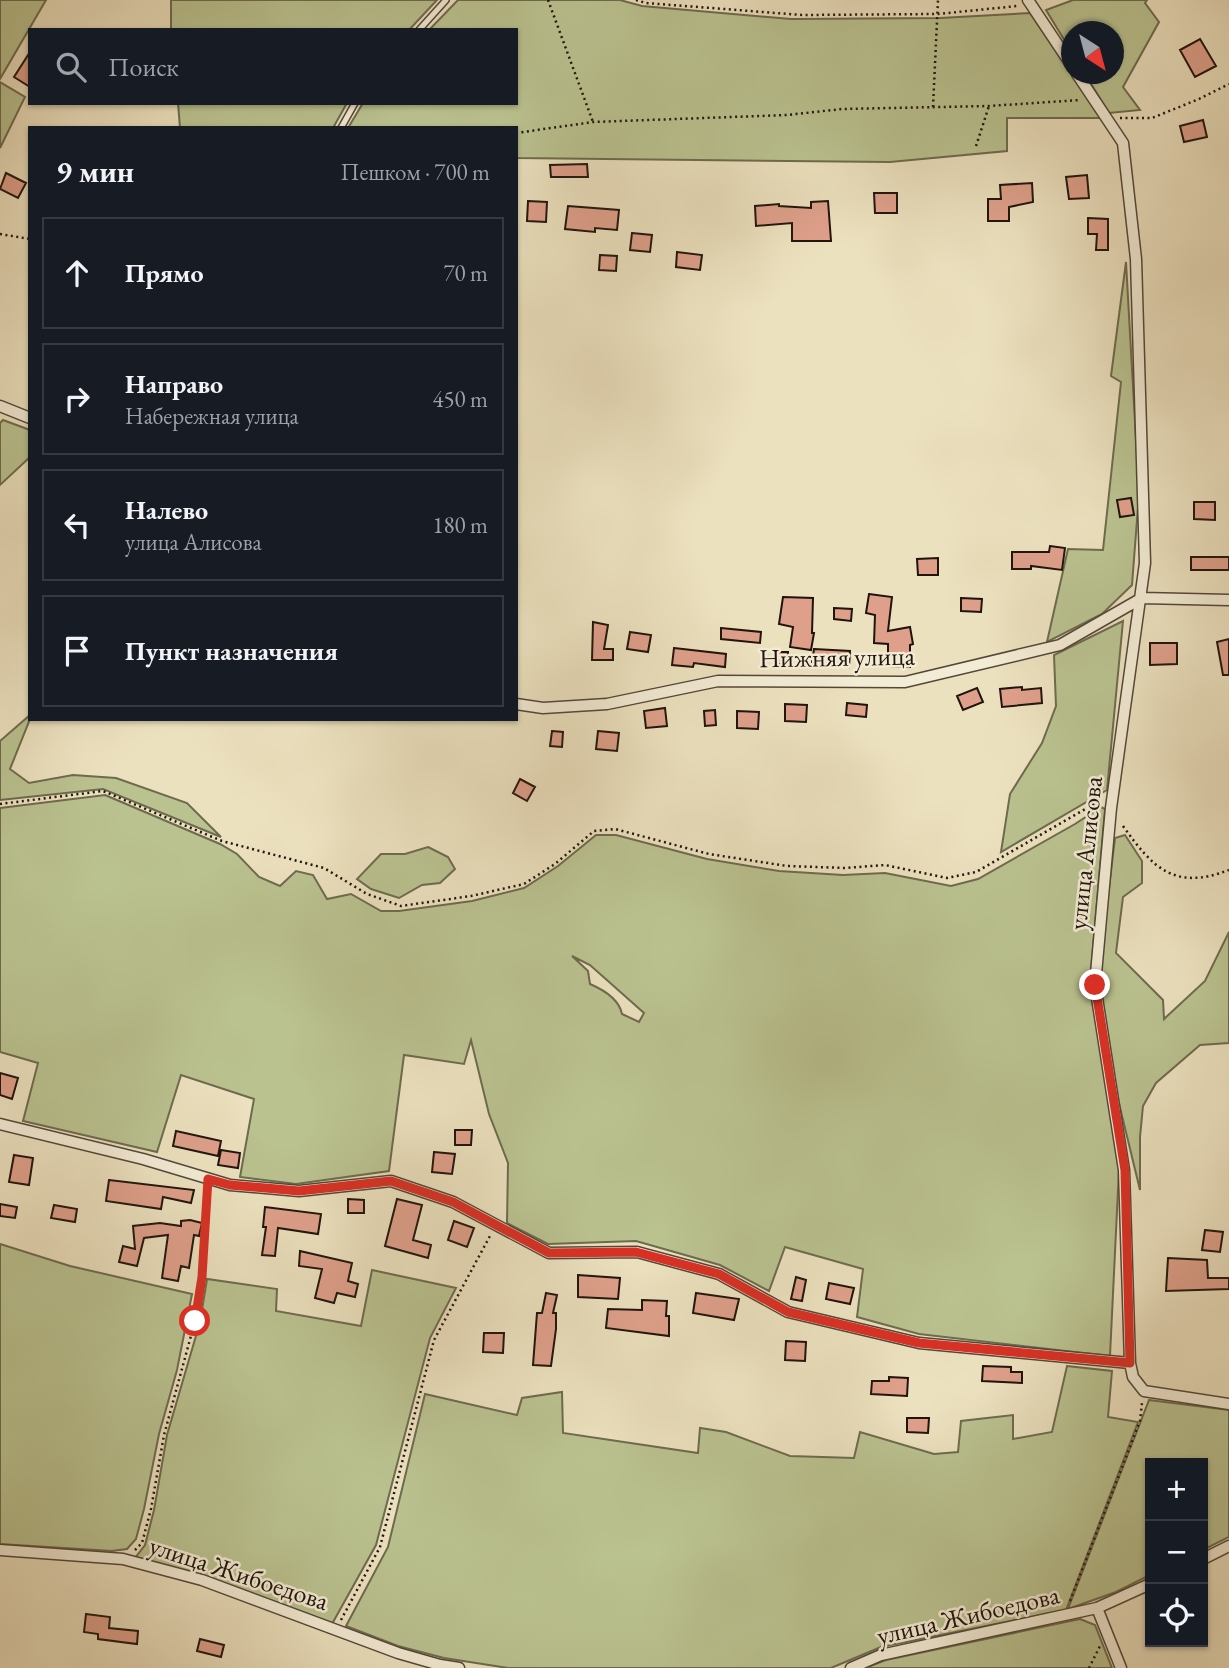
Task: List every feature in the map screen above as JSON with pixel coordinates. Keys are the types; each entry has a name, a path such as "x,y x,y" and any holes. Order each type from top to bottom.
{"street":[{"path":"1030,3 1061,50"},
{"name":"улица Алисова","path":"1084,84 1123,143 1136,259 1145,563 1111,808 1095,985 1125,1170 1130,1363"},
{"path":"0,406 28,417"},
{"path":"1142,598 1229,600"},
{"name":"Нижняя улица","path":"518,704 543,708 607,704 718,681 905,682 1060,645 1142,598"},
{"path":"0,1124 143,1159 230,1185 299,1191 391,1181 453,1202 549,1253 636,1252 719,1274 788,1312 919,1343 1130,1363 1133,1377 1144,1391 1229,1404"},
{"path":"1208,1556 1229,1546"},
{"name":"улица Жибоедова","path":"0,1550 123,1559 202,1580 398,1653 458,1668"},
{"name":"улица Жибоедова","path":"851,1668 881,1655 1097,1608 1145,1586"},
{"name":"улица Жибоедова","path":"1097,1608 1121,1668"}],"lane":[{"path":"421,28 446,0"},
{"path":"342,126 354,105"}],"path":[{"path":"548,0 593,122"},
{"path":"636,0 802,15 938,14 1030,3"},
{"path":"933,107 938,0"},
{"path":"1106,118 1152,118 1229,84"},
{"path":"518,133 593,122 787,115 842,109 989,106 1094,99"},
{"path":"976,146 989,106"},
{"path":"0,234 28,239"},
{"path":"0,804 103,791 222,841 324,868 367,894 401,906 471,896 523,884 555,864 594,831 615,829 709,854 787,866 845,868 885,865 947,878 976,872 1113,793"},
{"path":"1111,808 1145,857 1177,878 1215,875 1229,870"},
{"path":"123,1559 142,1543 164,1435 195,1321 202,1277 208,1179"},
{"path":"336,1629 380,1547 434,1340 496,1225"},
{"path":"1064,1617 1140,1421 1144,1391"},
{"path":"1089,1668 1106,1634"}],"green space":[{"path":"0,0 46,0 28,28 0,79"},
{"path":"171,0 437,0 411,28 171,28"},
{"path":"458,0 620,0 642,6 791,19 940,18 1030,13 1061,59 1061,84 1078,84 1101,118 1007,118 1007,151 890,162 518,158 518,126 349,126 362,105 518,105 518,28 431,28"},
{"path":"1073,0 1147,0 1145,3 1159,22 1123,87 1140,110 1109,113 1091,84 1124,84 1124,21 1061,21 1061,35 1046,10"},
{"path":"0,82 25,97 0,148"},
{"path":"178,105 346,105 334,126 180,126"},
{"path":"1126,262 1139,494 1132,585 1102,614 1047,642 1068,549 1103,550 1121,382 1111,376"},
{"path":"3,420 28,429 28,459 0,485 0,423"},
{"path":"1123,621 1107,790 1001,852 1010,794 1042,743 1056,706 1054,655"},
{"path":"28,717 29,721 10,769 29,783 73,775 116,778 187,803 221,837 103,789 0,800 0,741"},
{"path":"105,795 220,844 237,854 259,877 280,886 296,871 313,875 327,899 351,894 381,911 399,911 472,901 524,888 558,866 596,835 616,835 707,859 779,871 843,875 885,873 951,886 978,879 1101,807 1105,809 1090,982 1119,1169 1110,1356 919,1334 857,1317 863,1269 785,1247 769,1291 720,1265 636,1241 548,1244 507,1223 508,1163 489,1114 471,1040 464,1064 404,1055 389,1171 296,1184 240,1177 254,1099 181,1075 157,1152 23,1121 38,1063 0,1052 0,808","holes":["572,956 590,965 644,1013 639,1022 622,1014 618,1004 610,996 590,984 588,971"]},
{"path":"1125,835 1142,861 1142,883 1123,897 1116,953 1163,1000 1164,1019 1205,981 1229,932 1229,1043 1200,1045 1156,1083 1143,1106 1140,1190 1117,1095 1098,981 1115,838"},
{"path":"428,847 448,857 455,869 440,883 422,885 399,898 371,889 357,879 381,854 405,854"},
{"path":"0,1244 70,1266 192,1294 144,1509 136,1539 127,1549 112,1551 0,1544"},
{"path":"372,1270 456,1288 430,1338 376,1545 332,1624 135,1558 145,1545 167,1435 200,1322 207,1279 277,1289 276,1311 361,1326"},
{"path":"1067,1366 1112,1371 1108,1417 1138,1422 1066,1610 881,1647 831,1668 508,1668 444,1658 398,1646 346,1626 388,1547 425,1394 517,1415 522,1398 562,1392 563,1433 698,1453 700,1428 726,1432 790,1456 854,1458 860,1432 934,1454 958,1452 961,1421 1013,1415 1013,1439 1052,1432"},
{"path":"1149,1400 1229,1410 1229,1537 1208,1548 1208,1458 1145,1458 1145,1578 1116,1592 1068,1609"},
{"path":"1080,1619 1095,1625 1112,1668 865,1668 886,1660"}],"building":[{"path":"1200,39 1216,66 1195,77 1180,50"},
{"path":"28,55 28,86 14,77"},
{"path":"1203,120 1207,137 1184,142 1180,126"},
{"path":"587,164 588,177 551,177 550,165"},
{"path":"6,173 26,183 18,198 0,189"},
{"path":"1087,175 1089,198 1069,199 1066,177"},
{"path":"1032,183 1033,202 1009,207 1009,221 988,221 988,199 1001,199 1000,185"},
{"path":"874,193 897,193 897,213 875,213"},
{"path":"528,201 547,202 546,222 527,221"},
{"path":"828,201 831,241 792,241 792,223 756,226 755,206 779,204 811,208 811,202"},
{"path":"568,206 619,210 617,230 595,228 595,232 565,229"},
{"path":"1088,218 1108,219 1108,250 1096,250 1097,234 1088,234"},
{"path":"632,233 652,235 650,252 630,250"},
{"path":"677,252 702,255 700,270 676,267"},
{"path":"600,255 617,256 616,271 599,270"},
{"path":"1131,498 1134,515 1120,517 1117,500"},
{"path":"1194,502 1215,502 1215,520 1194,519"},
{"path":"1050,546 1065,548 1062,570 1031,566 1031,569 1012,569 1012,552 1049,552"},
{"path":"1191,557 1229,557 1229,570 1191,570"},
{"path":"938,558 938,575 918,575 917,559"},
{"path":"869,594 892,597 888,631 910,627 913,644 910,645 910,667 888,666 888,644 874,643 875,615 866,613"},
{"path":"783,597 813,598 814,633 811,650 790,647 793,627 779,624"},
{"path":"961,598 982,599 981,612 961,611"},
{"path":"834,608 852,609 851,621 834,619"},
{"path":"593,622 608,625 604,649 613,649 613,660 592,660"},
{"path":"721,628 761,632 760,643 721,639"},
{"path":"630,632 651,635 648,652 627,649"},
{"path":"1229,639 1229,675 1223,675 1217,642"},
{"path":"1150,643 1177,643 1177,664 1150,665"},
{"path":"674,648 726,654 725,667 694,663 693,667 672,665"},
{"path":"814,649 850,651 849,667 812,662"},
{"path":"777,652 788,652 788,664 777,664"},
{"path":"1022,687 1022,690 1041,688 1042,703 1002,707 1000,689"},
{"path":"977,688 983,702 963,710 957,696"},
{"path":"847,703 867,705 866,717 846,715"},
{"path":"785,704 807,705 806,722 785,721"},
{"path":"665,708 667,726 646,728 644,711"},
{"path":"715,710 716,725 705,726 704,711"},
{"path":"737,711 759,712 758,729 737,728"},
{"path":"552,731 563,732 562,747 550,746"},
{"path":"598,731 619,733 617,751 596,749"},
{"path":"520,779 535,787 527,801 513,793"},
{"path":"0,1073 18,1078 12,1099 0,1095"},
{"path":"455,1130 472,1130 471,1145 455,1145"},
{"path":"176,1131 221,1141 218,1156 173,1146"},
{"path":"221,1150 240,1153 238,1168 218,1165"},
{"path":"434,1152 455,1154 452,1174 432,1172"},
{"path":"14,1155 33,1158 29,1185 9,1182"},
{"path":"109,1180 194,1190 191,1203 163,1197 161,1209 106,1201"},
{"path":"348,1199 364,1200 364,1213 348,1213"},
{"path":"397,1199 422,1205 413,1240 431,1245 428,1258 385,1246"},
{"path":"0,1204 17,1207 15,1218 0,1216"},
{"path":"54,1205 77,1209 75,1222 51,1218"},
{"path":"265,1207 321,1214 318,1234 278,1228 275,1256 262,1255 266,1227 263,1227"},
{"path":"181,1221 202,1223 199,1236 194,1235 189,1268 181,1266 178,1281 162,1278 168,1235 144,1238 137,1266 119,1262 123,1246 135,1249 133,1226 160,1223 181,1226"},
{"path":"454,1221 474,1228 467,1247 448,1240"},
{"path":"1205,1230 1223,1232 1220,1252 1202,1250"},
{"path":"300,1251 352,1263 348,1281 358,1284 355,1297 337,1293 334,1303 315,1298 322,1269 299,1266"},
{"path":"1168,1258 1207,1260 1208,1278 1229,1278 1229,1289 1166,1291"},
{"path":"578,1275 620,1278 618,1299 578,1297"},
{"path":"796,1277 806,1280 802,1301 791,1299"},
{"path":"829,1283 854,1288 850,1304 826,1299"},
{"path":"546,1293 557,1295 553,1313 556,1313 556,1329 551,1366 533,1365 537,1313 542,1313"},
{"path":"696,1293 739,1299 734,1320 693,1313"},
{"path":"642,1300 667,1301 669,1336 606,1328 608,1309 642,1310"},
{"path":"484,1333 504,1333 503,1353 483,1352"},
{"path":"786,1341 806,1342 805,1361 785,1360"},
{"path":"983,1366 1011,1367 1011,1372 1022,1372 1022,1383 982,1381"},
{"path":"889,1377 908,1378 907,1396 871,1394 872,1381 889,1381"},
{"path":"907,1418 929,1418 928,1433 907,1432"},
{"path":"86,1614 110,1617 109,1628 138,1631 137,1644 98,1639 98,1634 84,1632"},
{"path":"200,1639 224,1645 221,1657 197,1651"}],"route":[{"path":"195,1321 202,1277 208,1179 230,1185 299,1191 391,1181 453,1202 549,1253 636,1252 719,1274 788,1312 919,1343 1130,1363 1125,1170 1095,985"}]}
